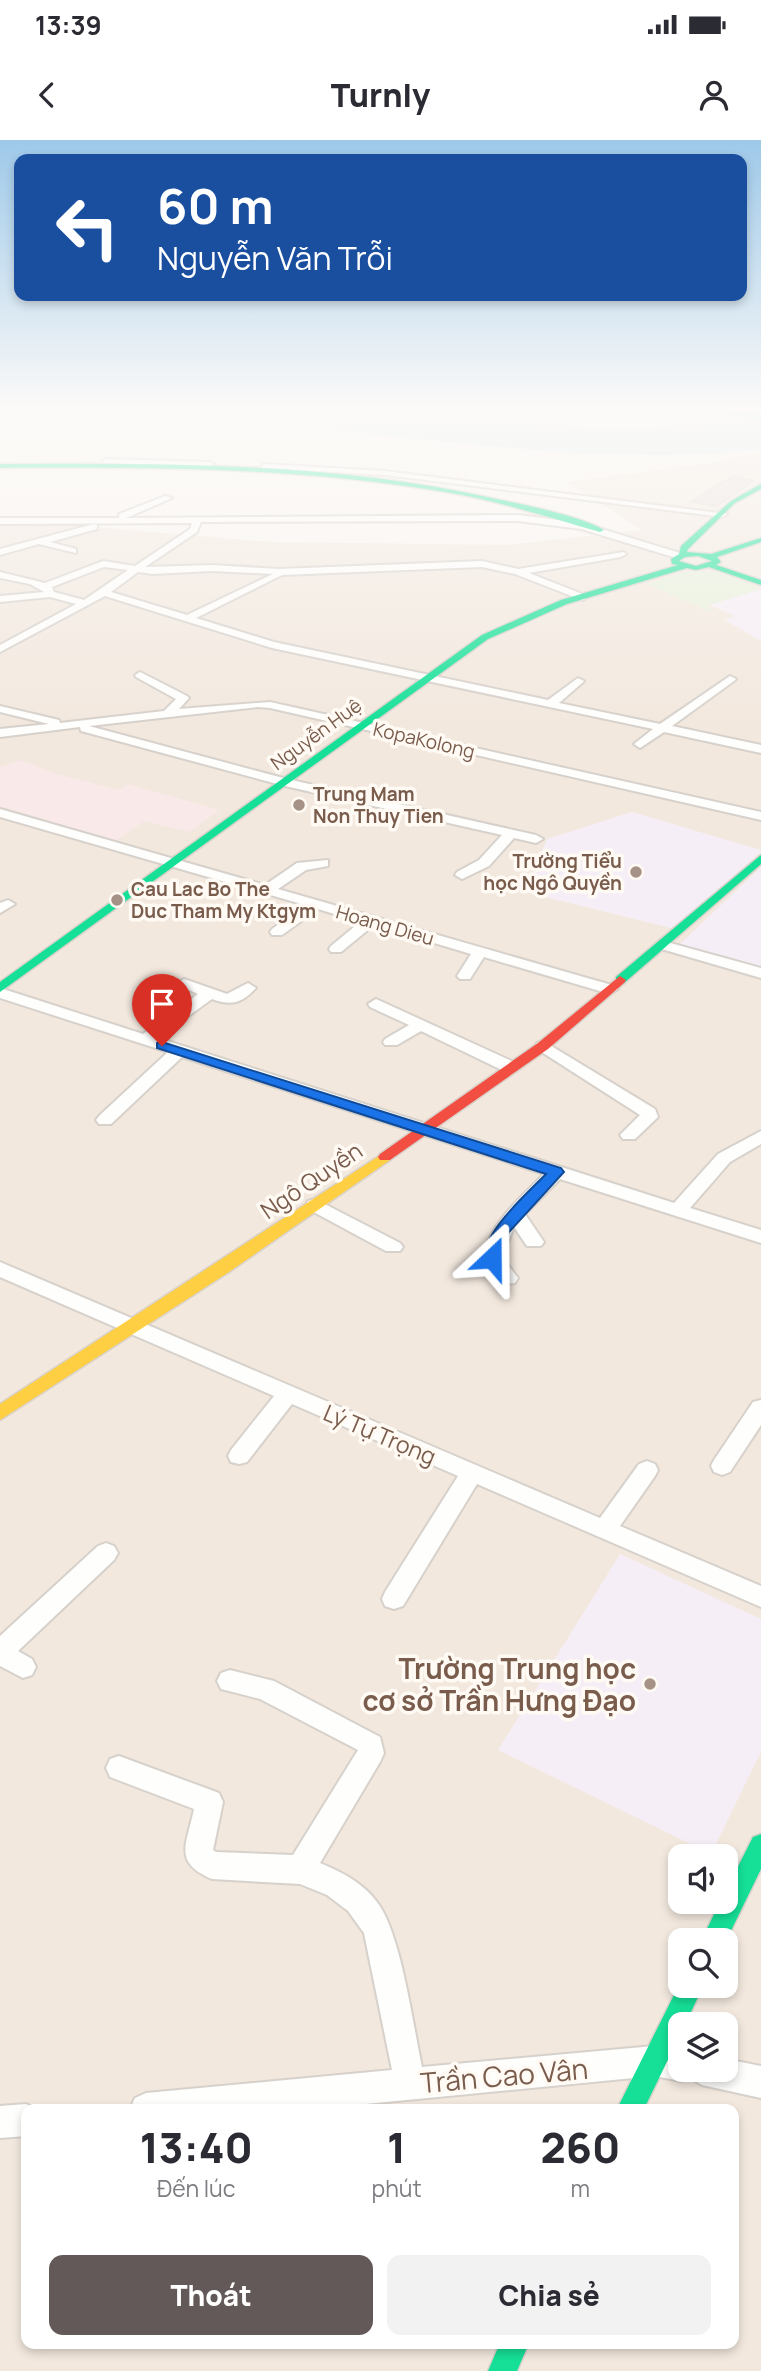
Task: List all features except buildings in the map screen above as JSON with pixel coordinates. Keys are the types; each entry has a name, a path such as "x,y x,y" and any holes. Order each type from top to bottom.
{"street":[{"path":"0,552 122,516"},
{"path":"524,519 536,516"},
{"path":"562,516 682,559 684,548 721,516"},
{"path":"0,521 524,519 570,523 600,530"},
{"path":"0,649 104,593 167,546 194,530 197,522"},
{"path":"711,561 761,540"},
{"path":"40,542 73,551"},
{"path":"518,572 621,554"},
{"path":"220,569 228,558"},
{"name":"Nguyễn Huệ","path":"0,988 485,637 523,618 682,559 711,561"},
{"path":"711,561 761,583"},
{"path":"0,599 48,590 103,564 136,570 220,569 279,572 482,564 518,572 582,597"},
{"path":"187,619 238,597 277,576 279,572"},
{"path":"0,575 85,603"},
{"path":"104,593 272,645 761,749"},
{"path":"140,675 183,698 167,715"},
{"path":"640,744 730,679"},
{"path":"550,704 578,681"},
{"name":"KopaKolong","path":"0,733 258,704 761,816"},
{"path":"0,709 285,782 536,839"},
{"name":"Hoang Dieu","path":"0,813 610,989"},
{"path":"461,874 484,863 510,834"},
{"name":"Ngô Quyền","path":"0,1413 425,1130 543,1046 761,858"},
{"path":"266,891 302,866 323,863"},
{"path":"277,932 315,905"},
{"path":"336,949 370,921"},
{"path":"663,945 761,973"},
{"path":"465,976 480,952"},
{"path":"184,984 229,1000 248,988"},
{"path":"0,993 761,1237"},
{"path":"145,1040 209,994"},
{"path":"376,1004 512,1068"},
{"path":"391,1042 421,1025"},
{"path":"543,1046 649,1113 649,1117 629,1135"},
{"path":"105,1120 179,1051"},
{"path":"678,1210 724,1158 761,1136"},
{"path":"508,1278 492,1258 494,1243 556,1172"},
{"path":"314,1205 393,1247"},
{"path":"516,1215 534,1242"},
{"name":"Lý Tự Trọng","path":"0,1269 761,1597"},
{"path":"239,1456 288,1394"},
{"path":"722,1466 761,1408"},
{"path":"604,1530 647,1470"},
{"path":"394,1599 472,1473"},
{"path":"23,1667 0,1653 106,1553"},
{"path":"230,1681 265,1689 371,1745 371,1753 300,1870"},
{"path":"119,1768 209,1802 198,1856 202,1860 212,1865 300,1870 330,1882 364,1905 373,1918 410,2084"},
{"path":"720,1928 761,1845"},
{"path":"634,2104 667,2064 687,1998"},
{"name":"Trần Cao Vân","path":"199,2104 667,2064"},
{"path":"738,2077 761,2082"},
{"path":"0,2122 21,2120"},
{"path":"502,2371 512,2349"}],"shaded area":[{"path":"620,516 761,516 761,2371 0,2371 0,525 23,521 272,542 506,545 642,530"},
{"path":"761,589 761,641 725,620 736,616 709,605"},
{"path":"21,760 53,773 119,790 128,784 220,810 189,832 145,821 115,841 0,806 0,767"},
{"name":"Trường Tiểu học Ngô Quyền","path":"632,812 761,852 675,929 525,892 547,839"},
{"path":"761,867 761,967 680,944"},
{"name":"Trường Trung học cơ sở Trần Hưng Đạo","path":"620,1554 761,1619 761,1752 716,1844 691,1844 498,1750"}],"green space":[{"path":"689,571 720,572 761,589 709,605 713,613 647,584"}],"traffic: fast":[{"path":"554,516 600,530"},
{"path":"683,555 684,548 718,516"},
{"path":"711,557 761,540"},
{"path":"698,554 713,557 717,562 696,568 675,562 675,559 683,555 698,554"},
{"path":"0,988 485,637 564,602 684,566"},
{"path":"712,566 761,583"},
{"path":"620,980 761,858"},
{"path":"720,1928 761,1845"},
{"path":"632,2104 685,1998"},
{"path":"502,2371 512,2349"}],"traffic: slow":[{"path":"0,1413 223,1268 385,1157"}],"traffic: jam":[{"path":"385,1157 543,1046 620,980"}],"place":[{"name":"Trung Mam Non Thuy Tien","path":"299,805"},
{"name":"Trường Tiểu học Ngô Quyền","path":"636,872"},
{"name":"Cau Lac Bo The Duc Tham My Ktgym","path":"117,900"},
{"name":"Trường Trung học cơ sở Trần Hưng Đạo","path":"650,1684"}],"route":[{"path":"162,1046 556,1172 503,1229 494,1243 492,1258"}]}
